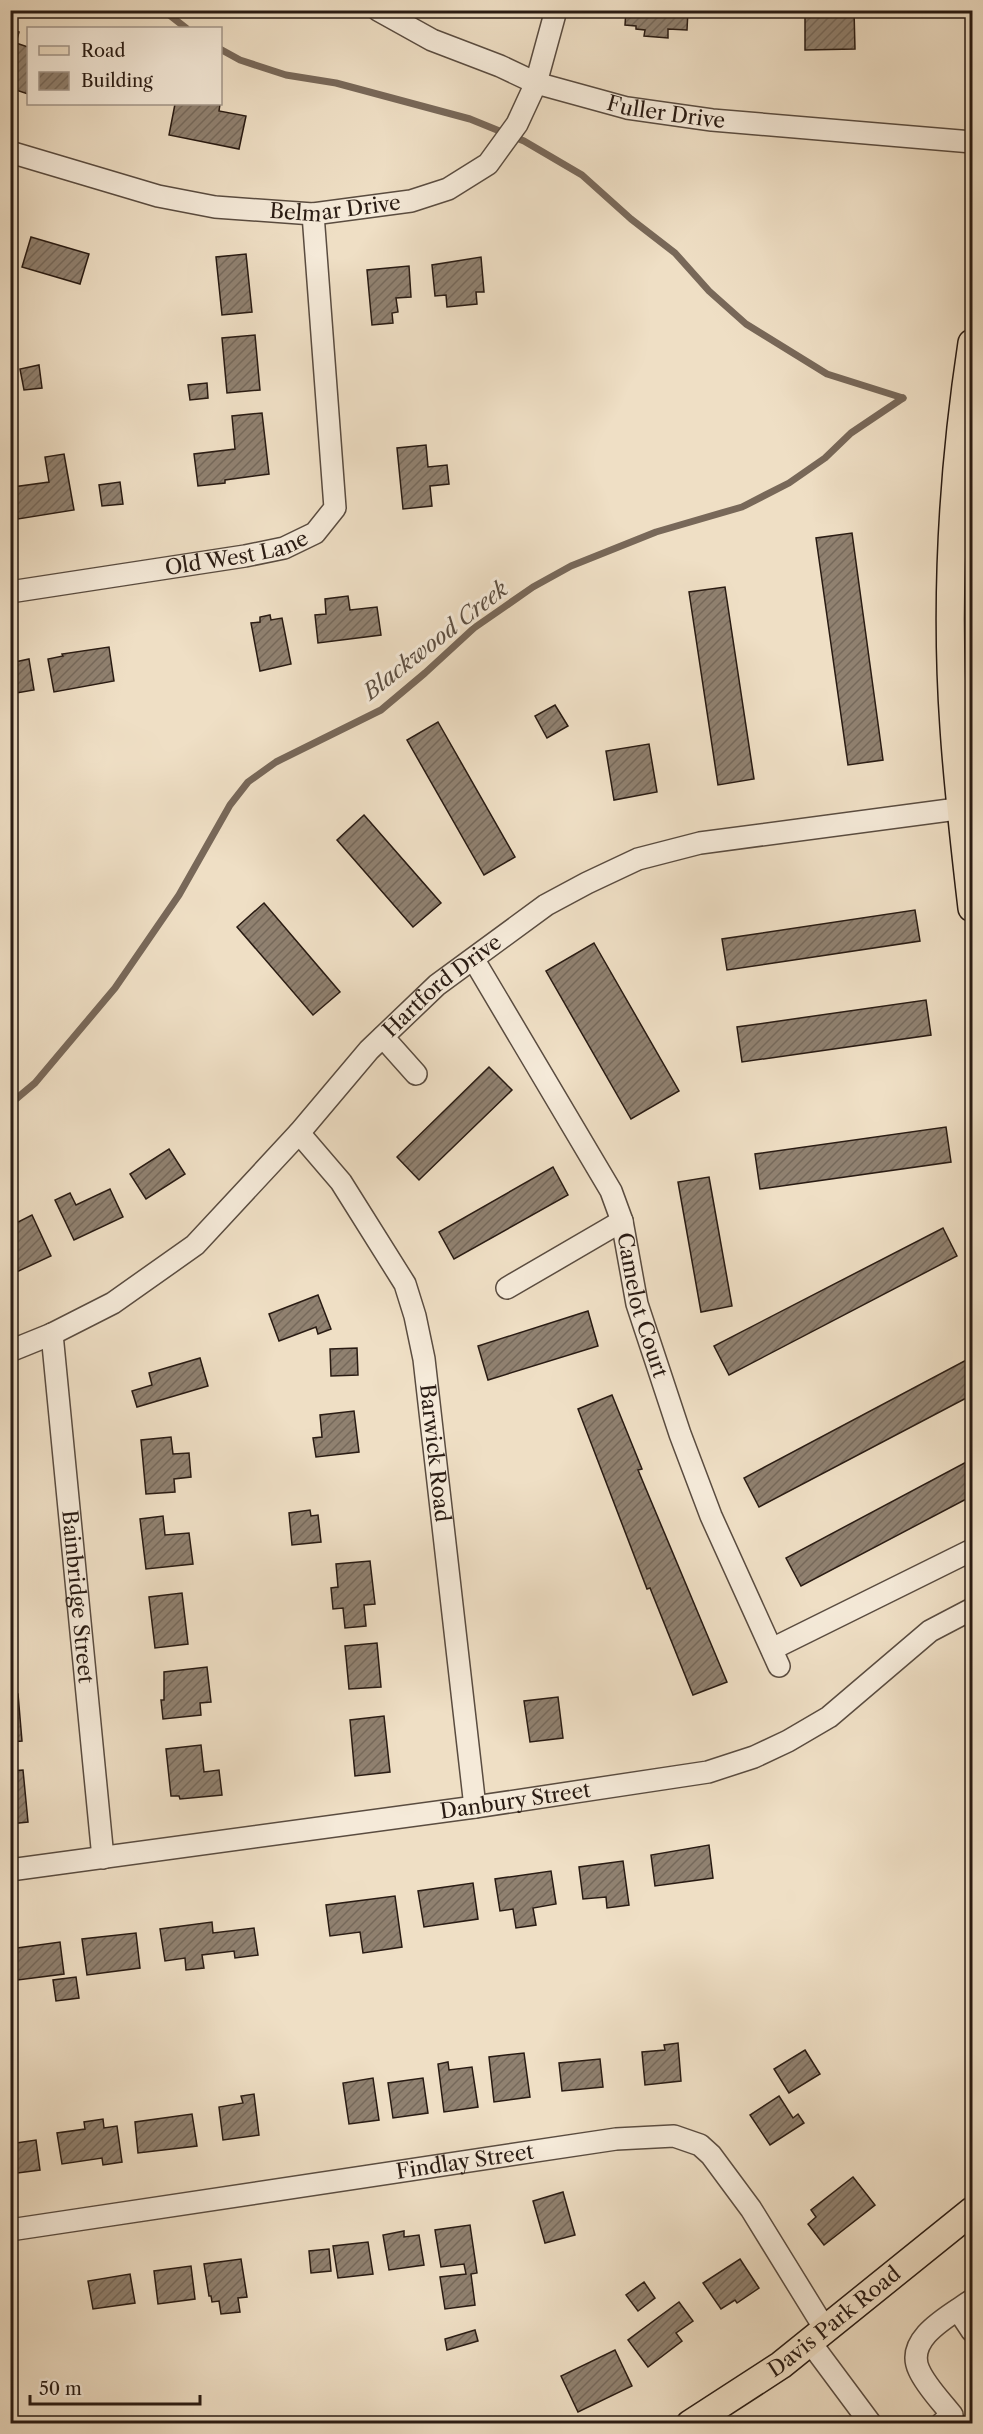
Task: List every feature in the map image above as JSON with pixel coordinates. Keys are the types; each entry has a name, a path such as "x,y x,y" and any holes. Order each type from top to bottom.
{"main road":[{"path":"972,343 954,499 952,594 954,726 966,809 972,908"},
{"name":"Davis Park Road","path":"690,2424 781,2365 972,2211"}],"street":[{"name":"Fuller Drive","path":"378,10 432,40 500,66 536,83 627,108 712,120 972,142"},
{"name":"Belmar Drive","path":"10,152 170,198 215,207 312,214 411,201 454,185 488,164 517,124 536,83 556,10"},
{"name":"Old West Lane","path":"10,592 284,548 315,533 335,508 312,214"},
{"name":"Hartford Drive","path":"10,1351 52,1334 113,1303 195,1245 299,1133 382,1037 438,985 546,905 638,859 660,852 700,843 966,809"},
{"name":"Camelot Court","path":"474,960 611,1191 621,1221 637,1304 681,1434 711,1516 776,1658 972,1550"},
{"path":"382,1037 416,1074"},
{"name":"Barwick Road","path":"299,1133 341,1182 405,1284 415,1316 424,1359 475,1807"},
{"path":"507,1288 621,1221"},
{"name":"Bainbridge Street","path":"52,1334 103,1858"},
{"name":"Danbury Street","path":"10,1870 475,1807 708,1772 754,1757 788,1741 829,1717 930,1630 972,1609"},
{"name":"Findlay Street","path":"10,2230 616,2139 674,2136 700,2145 711,2155 751,2209 818,2336 871,2424"},
{"path":"950,2421 919,2372 915,2361 918,2343 932,2328 965,2305 972,2331"}],"building":[{"path":"626,10 688,10 687,30 668,29 668,38 644,36 645,30 625,25"},
{"path":"805,10 854,10 855,49 805,50"},
{"path":"10,29 19,32 16,43 27,47 27,94 10,88"},
{"path":"175,105 220,105 219,111 246,116 239,149 169,135"},
{"path":"31,237 89,254 80,284 22,267"},
{"path":"246,254 252,312 222,315 216,257"},
{"path":"481,257 484,292 476,292 477,304 447,307 446,295 435,296 432,265"},
{"path":"409,266 411,297 396,298 398,312 392,313 393,323 372,325 367,270"},
{"path":"255,335 260,390 227,393 222,338"},
{"path":"39,365 42,388 24,390 20,369"},
{"path":"207,383 208,398 190,400 188,385"},
{"path":"262,413 269,474 198,486 194,454 235,449 232,416"},
{"path":"426,445 428,467 447,465 449,484 430,486 432,506 403,509 397,448"},
{"path":"64,454 74,510 18,519 13,487 49,482 45,457"},
{"path":"120,482 123,504 102,506 99,485"},
{"path":"852,533 883,760 848,765 816,538"},
{"path":"725,587 754,779 718,785 689,592"},
{"path":"348,596 350,610 377,607 381,635 318,643 315,615 326,614 325,599"},
{"path":"270,615 271,620 282,618 291,664 260,671 251,623 260,622 260,617"},
{"path":"109,647 114,681 54,692 48,659 63,656 62,654"},
{"path":"29,659 34,690 10,694 10,663"},
{"path":"555,705 568,726 547,738 535,716"},
{"path":"438,722 515,857 484,875 407,740"},
{"path":"649,744 657,792 614,800 606,751"},
{"path":"364,815 441,903 413,927 337,840"},
{"path":"264,903 340,992 313,1015 237,927"},
{"path":"915,910 920,941 727,970 722,939"},
{"path":"594,943 679,1091 631,1119 546,971"},
{"path":"926,1000 931,1035 742,1062 737,1027"},
{"path":"489,1067 512,1090 419,1180 397,1157"},
{"path":"946,1127 951,1162 760,1189 755,1154"},
{"path":"169,1149 185,1174 146,1199 130,1174"},
{"path":"553,1167 568,1195 454,1259 439,1232"},
{"path":"709,1177 732,1306 701,1312 678,1182"},
{"path":"110,1189 123,1217 74,1240 55,1200 70,1193 76,1205"},
{"path":"32,1215 51,1256 10,1275 10,1239 17,1236 12,1225"},
{"path":"943,1228 957,1256 729,1375 714,1346"},
{"path":"318,1295 331,1329 318,1334 316,1327 279,1341 269,1314"},
{"path":"588,1311 598,1346 488,1380 478,1346"},
{"path":"357,1348 358,1375 331,1376 330,1349"},
{"path":"972,1357 972,1395 759,1507 744,1478"},
{"path":"200,1358 208,1386 137,1407 132,1391 152,1385 149,1373"},
{"path":"612,1395 642,1469 638,1470 727,1682 693,1695 650,1588 647,1589 578,1409"},
{"path":"354,1411 359,1452 316,1457 313,1438 322,1437 320,1415"},
{"path":"171,1437 173,1454 189,1453 191,1477 174,1479 175,1492 146,1494 141,1440"},
{"path":"972,1459 972,1496 801,1586 786,1558"},
{"path":"310,1510 311,1516 318,1515 321,1542 292,1545 289,1513"},
{"path":"163,1516 165,1535 189,1533 193,1564 146,1569 140,1519"},
{"path":"370,1561 375,1604 364,1605 366,1626 345,1628 343,1608 333,1609 331,1588 338,1587 336,1564"},
{"path":"182,1593 188,1644 155,1648 149,1597"},
{"path":"377,1643 381,1687 349,1689 345,1646"},
{"path":"207,1667 211,1702 200,1703 201,1715 163,1719 161,1700 164,1700 164,1672"},
{"path":"18,1694 22,1741 10,1742 10,1695"},
{"path":"558,1697 563,1738 530,1742 524,1701"},
{"path":"384,1716 390,1772 355,1776 350,1720"},
{"path":"201,1745 204,1772 219,1770 222,1795 180,1799 179,1796 171,1796 166,1749"},
{"path":"23,1770 28,1822 10,1824 10,1771"},
{"path":"709,1845 713,1878 655,1886 651,1855"},
{"path":"623,1861 629,1905 607,1908 606,1897 583,1899 579,1867"},
{"path":"551,1871 556,1904 533,1908 536,1925 516,1928 513,1909 500,1911 495,1879"},
{"path":"473,1883 478,1919 424,1927 418,1891"},
{"path":"395,1896 402,1947 363,1953 360,1932 330,1936 326,1905"},
{"path":"212,1922 213,1933 254,1928 258,1955 235,1958 234,1951 202,1955 204,1968 186,1970 185,1958 165,1961 160,1929"},
{"path":"136,1933 140,1968 87,1975 82,1939"},
{"path":"60,1942 64,1974 10,1981 10,1949"},
{"path":"76,1977 79,1998 56,2001 53,1980"},
{"path":"678,2043 681,2081 645,2085 642,2052 665,2050 664,2045"},
{"path":"805,2050 820,2074 789,2093 774,2069"},
{"path":"524,2053 530,2097 494,2102 489,2057"},
{"path":"600,2059 603,2087 562,2091 559,2063"},
{"path":"448,2062 449,2070 472,2067 478,2107 444,2112 438,2064"},
{"path":"373,2078 379,2120 349,2124 343,2083"},
{"path":"423,2078 428,2113 393,2118 388,2083"},
{"path":"254,2094 259,2135 223,2140 219,2107 243,2103 241,2096"},
{"path":"779,2096 793,2118 798,2114 804,2123 770,2145 750,2115"},
{"path":"192,2114 197,2146 138,2153 135,2122"},
{"path":"103,2119 104,2128 117,2126 122,2162 103,2165 102,2158 62,2164 57,2133 85,2129 84,2122"},
{"path":"36,2140 40,2170 10,2174 10,2144"},
{"path":"853,2177 875,2205 824,2245 808,2224 816,2217 811,2210"},
{"path":"563,2192 575,2235 545,2243 533,2201"},
{"path":"470,2225 477,2273 471,2274 475,2305 445,2309 440,2277 466,2274 464,2264 441,2267 435,2230"},
{"path":"404,2231 404,2237 419,2235 424,2265 389,2270 383,2235"},
{"path":"368,2242 373,2274 338,2278 333,2246"},
{"path":"329,2249 331,2271 311,2273 309,2251"},
{"path":"241,2259 247,2297 238,2298 240,2312 221,2314 219,2301 212,2302 209,2296 204,2264"},
{"path":"740,2259 759,2288 737,2303 735,2300 721,2309 703,2283"},
{"path":"191,2266 195,2299 158,2304 154,2271"},
{"path":"130,2274 135,2303 93,2309 88,2281"},
{"path":"644,2282 655,2298 638,2311 626,2295"},
{"path":"679,2302 693,2321 676,2333 682,2341 648,2367 628,2340"},
{"path":"475,2330 478,2341 447,2350 445,2339"},
{"path":"615,2350 632,2386 578,2412 561,2376"}],"waterway":[{"path":"163,10 185,27"},
{"path":"222,50 240,60 286,75 336,83 470,119 524,141 582,175 631,219 675,253 709,291 746,324 827,374 903,398"},
{"name":"Blackwood Creek","path":"10,1104 35,1083 115,988 179,895 230,805 248,782 276,762 381,710 474,628 533,587 571,566 656,532 742,507 789,483 825,458 851,433 903,398"}]}
